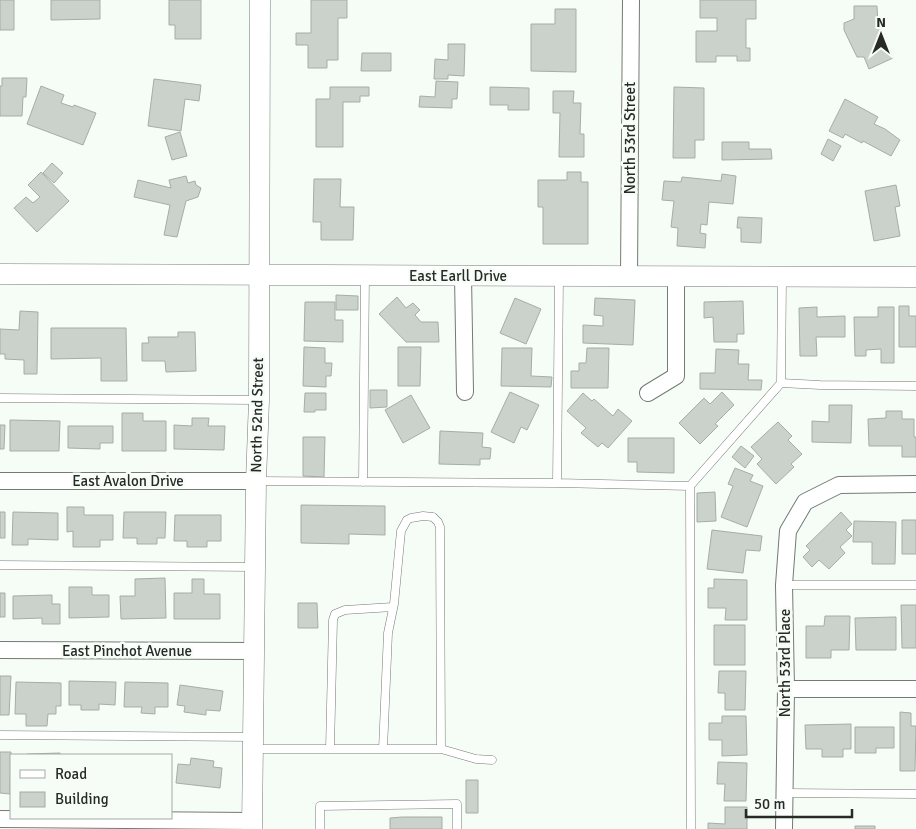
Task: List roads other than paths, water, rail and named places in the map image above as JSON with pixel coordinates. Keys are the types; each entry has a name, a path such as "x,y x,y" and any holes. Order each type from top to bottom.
{"street":[{"name":"North 52nd Street","path":"252,825 258,400 260,0"},
{"name":"North 53rd Street","path":"629,276 631,0"},
{"name":"East Earll Drive","path":"0,274 916,277"},
{"path":"463,276 465,392"},
{"path":"648,393 676,376 676,276"},
{"name":"East Avalon Drive","path":"0,481 256,481"},
{"name":"North 53rd Place","path":"784,829 786,689 784,585 788,531 805,502 839,484 916,484"},
{"name":"East Pinchot Avenue","path":"0,650 254,651"},
{"path":"786,689 916,689"},
{"path":"0,819 252,825"}],"lane":[{"path":"363,482 365,275"},
{"path":"557,483 559,276"},
{"path":"690,829 690,486 781,383 782,276"},
{"path":"781,383 916,386"},
{"path":"0,398 258,400"},
{"path":"256,481 690,486"},
{"path":"383,749 388,633 393,607 401,531 407,520 423,516 433,517 440,527 441,749"},
{"path":"0,566 255,567"},
{"path":"784,585 916,585"},
{"path":"330,749 333,620 335,614 345,610 393,607"},
{"path":"0,735 253,743 330,749 441,749 476,759 492,760"},
{"path":"784,793 916,794"},
{"path":"320,829 320,806 457,804 457,829"}]}
